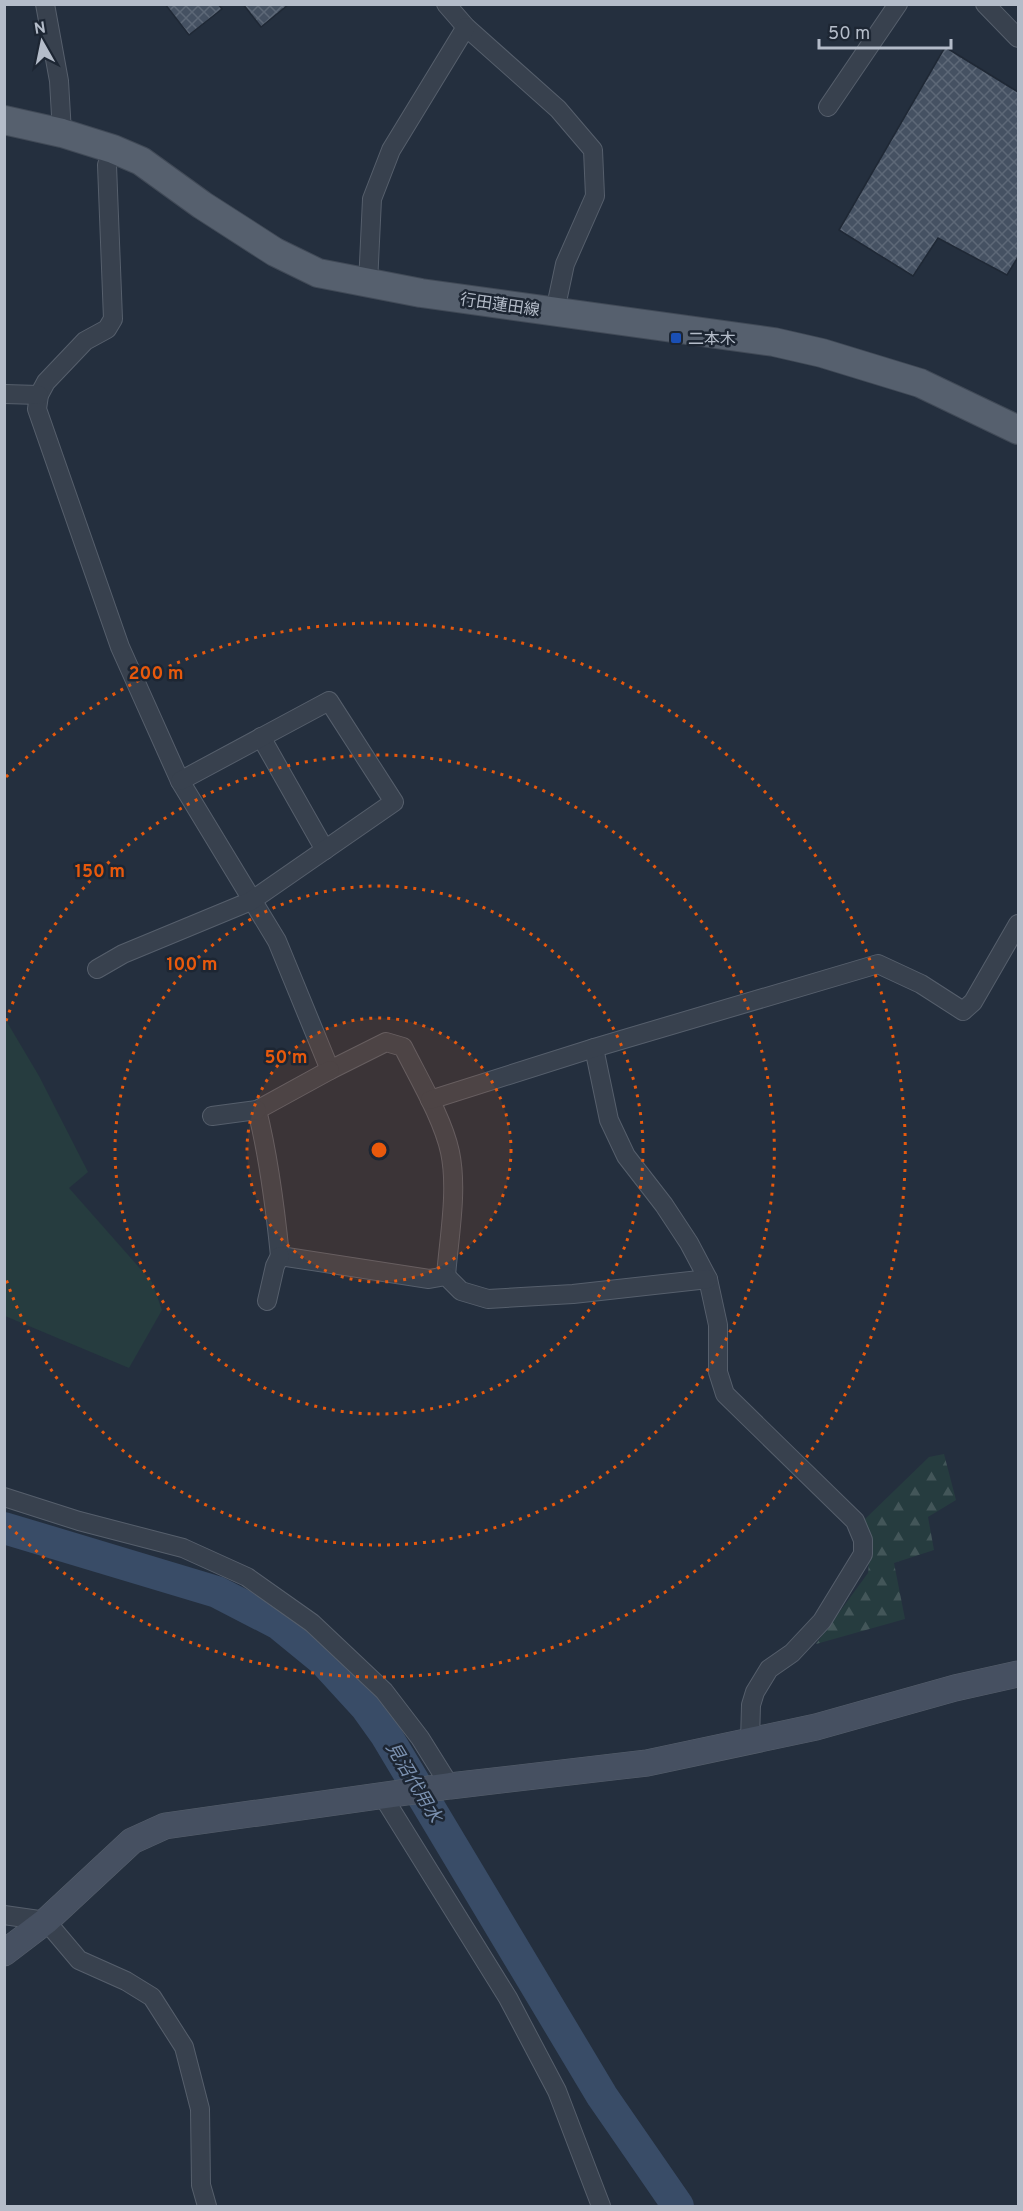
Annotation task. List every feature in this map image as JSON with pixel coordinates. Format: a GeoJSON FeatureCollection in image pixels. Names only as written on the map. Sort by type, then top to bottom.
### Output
{"type":"FeatureCollection","features":[{"type":"Feature","properties":{"kind":"main road","name":"行田蓮田線"},"geometry":{"type":"LineString","coordinates":[[4,120],[62,133],[113,149],[141,161],[202,205],[275,252],[318,273],[368,284],[774,342],[822,352],[920,383],[1018,430]]}},
{"type":"Feature","properties":{"kind":"street"},"geometry":{"type":"LineString","coordinates":[[45,4],[59,81],[62,133]]}},
{"type":"Feature","properties":{"kind":"street"},"geometry":{"type":"LineString","coordinates":[[446,4],[466,27],[558,109],[592,150],[595,196],[565,264],[555,311]]}},
{"type":"Feature","properties":{"kind":"street"},"geometry":{"type":"LineString","coordinates":[[828,107],[898,4]]}},
{"type":"Feature","properties":{"kind":"street"},"geometry":{"type":"LineString","coordinates":[[985,4],[1018,38]]}},
{"type":"Feature","properties":{"kind":"street"},"geometry":{"type":"LineString","coordinates":[[368,284],[372,199],[391,150],[466,27]]}},
{"type":"Feature","properties":{"kind":"street"},"geometry":{"type":"LineString","coordinates":[[113,149],[107,165],[113,319],[107,329],[86,341],[46,382],[39,394],[37,409],[120,647],[180,782],[277,941],[330,1070]]}},
{"type":"Feature","properties":{"kind":"street"},"geometry":{"type":"LineString","coordinates":[[4,394],[39,394]]}},
{"type":"Feature","properties":{"kind":"street"},"geometry":{"type":"LineString","coordinates":[[97,969],[123,954],[251,901],[394,802],[329,701],[180,782]]}},
{"type":"Feature","properties":{"kind":"street"},"geometry":{"type":"LineString","coordinates":[[261,738],[325,850]]}},
{"type":"Feature","properties":{"kind":"street"},"geometry":{"type":"LineString","coordinates":[[430,1100],[594,1048],[878,964],[921,984],[963,1011],[974,1002],[1018,924]]}},
{"type":"Feature","properties":{"kind":"street"},"geometry":{"type":"LineString","coordinates":[[212,1116],[256,1110],[386,1042],[403,1047],[430,1100],[450,1150],[454,1177],[446,1276],[461,1291],[488,1299],[573,1294],[708,1279]]}},
{"type":"Feature","properties":{"kind":"street"},"geometry":{"type":"LineString","coordinates":[[594,1048],[609,1120],[626,1156],[664,1205],[689,1243],[708,1279],[718,1324],[718,1372],[725,1394],[855,1521],[863,1540],[863,1554],[822,1621],[792,1653],[769,1669],[755,1692],[751,1706],[750,1741]]}},
{"type":"Feature","properties":{"kind":"street"},"geometry":{"type":"LineString","coordinates":[[256,1110],[266,1143],[280,1256],[274,1266],[267,1301]]}},
{"type":"Feature","properties":{"kind":"street"},"geometry":{"type":"LineString","coordinates":[[280,1256],[429,1279],[446,1276]]}},
{"type":"Feature","properties":{"kind":"street"},"geometry":{"type":"LineString","coordinates":[[4,1497],[79,1521],[183,1548],[247,1577],[312,1623],[384,1691],[420,1738],[447,1786]]}},
{"type":"Feature","properties":{"kind":"street"},"geometry":{"type":"LineString","coordinates":[[4,1953],[46,1921],[132,1841],[165,1826],[447,1786],[647,1762],[816,1727],[955,1688],[1018,1674]]}},
{"type":"Feature","properties":{"kind":"street"},"geometry":{"type":"LineString","coordinates":[[388,1794],[508,1998],[557,2091],[602,2206]]}},
{"type":"Feature","properties":{"kind":"street"},"geometry":{"type":"LineString","coordinates":[[4,1915],[46,1921],[79,1960],[126,1981],[152,1997],[184,2047],[200,2109],[201,2185],[207,2206]]}},
{"type":"Feature","properties":{"kind":"green space"},"geometry":{"type":"Polygon","coordinates":[[[4,1017],[39,1076],[88,1172],[69,1188],[152,1282],[162,1310],[129,1368],[5,1316],[4,1017]]]}},
{"type":"Feature","properties":{"kind":"green space"},"geometry":{"type":"Polygon","coordinates":[[[944,1454],[956,1500],[928,1517],[934,1550],[894,1563],[905,1619],[816,1644],[868,1573],[871,1541],[864,1520],[929,1457],[944,1454]]]}},
{"type":"Feature","properties":{"kind":"building"},"geometry":{"type":"Polygon","coordinates":[[[165,4],[218,4],[222,9],[189,35],[165,4]]]}},
{"type":"Feature","properties":{"kind":"building"},"geometry":{"type":"Polygon","coordinates":[[[243,4],[289,4],[261,27],[243,4]]]}},
{"type":"Feature","properties":{"kind":"building"},"geometry":{"type":"Polygon","coordinates":[[[945,47],[1018,92],[1018,257],[1007,275],[938,238],[913,276],[839,230],[945,47]]]}},
{"type":"Feature","properties":{"kind":"waterway","name":"見沼代用水"},"geometry":{"type":"LineString","coordinates":[[4,1528],[217,1592],[279,1624],[323,1660],[366,1707],[386,1735],[602,2096],[678,2206]]}},
{"type":"Feature","properties":{"kind":"place","name":"二本木"},"geometry":{"type":"Point","coordinates":[676,338]}}]}
